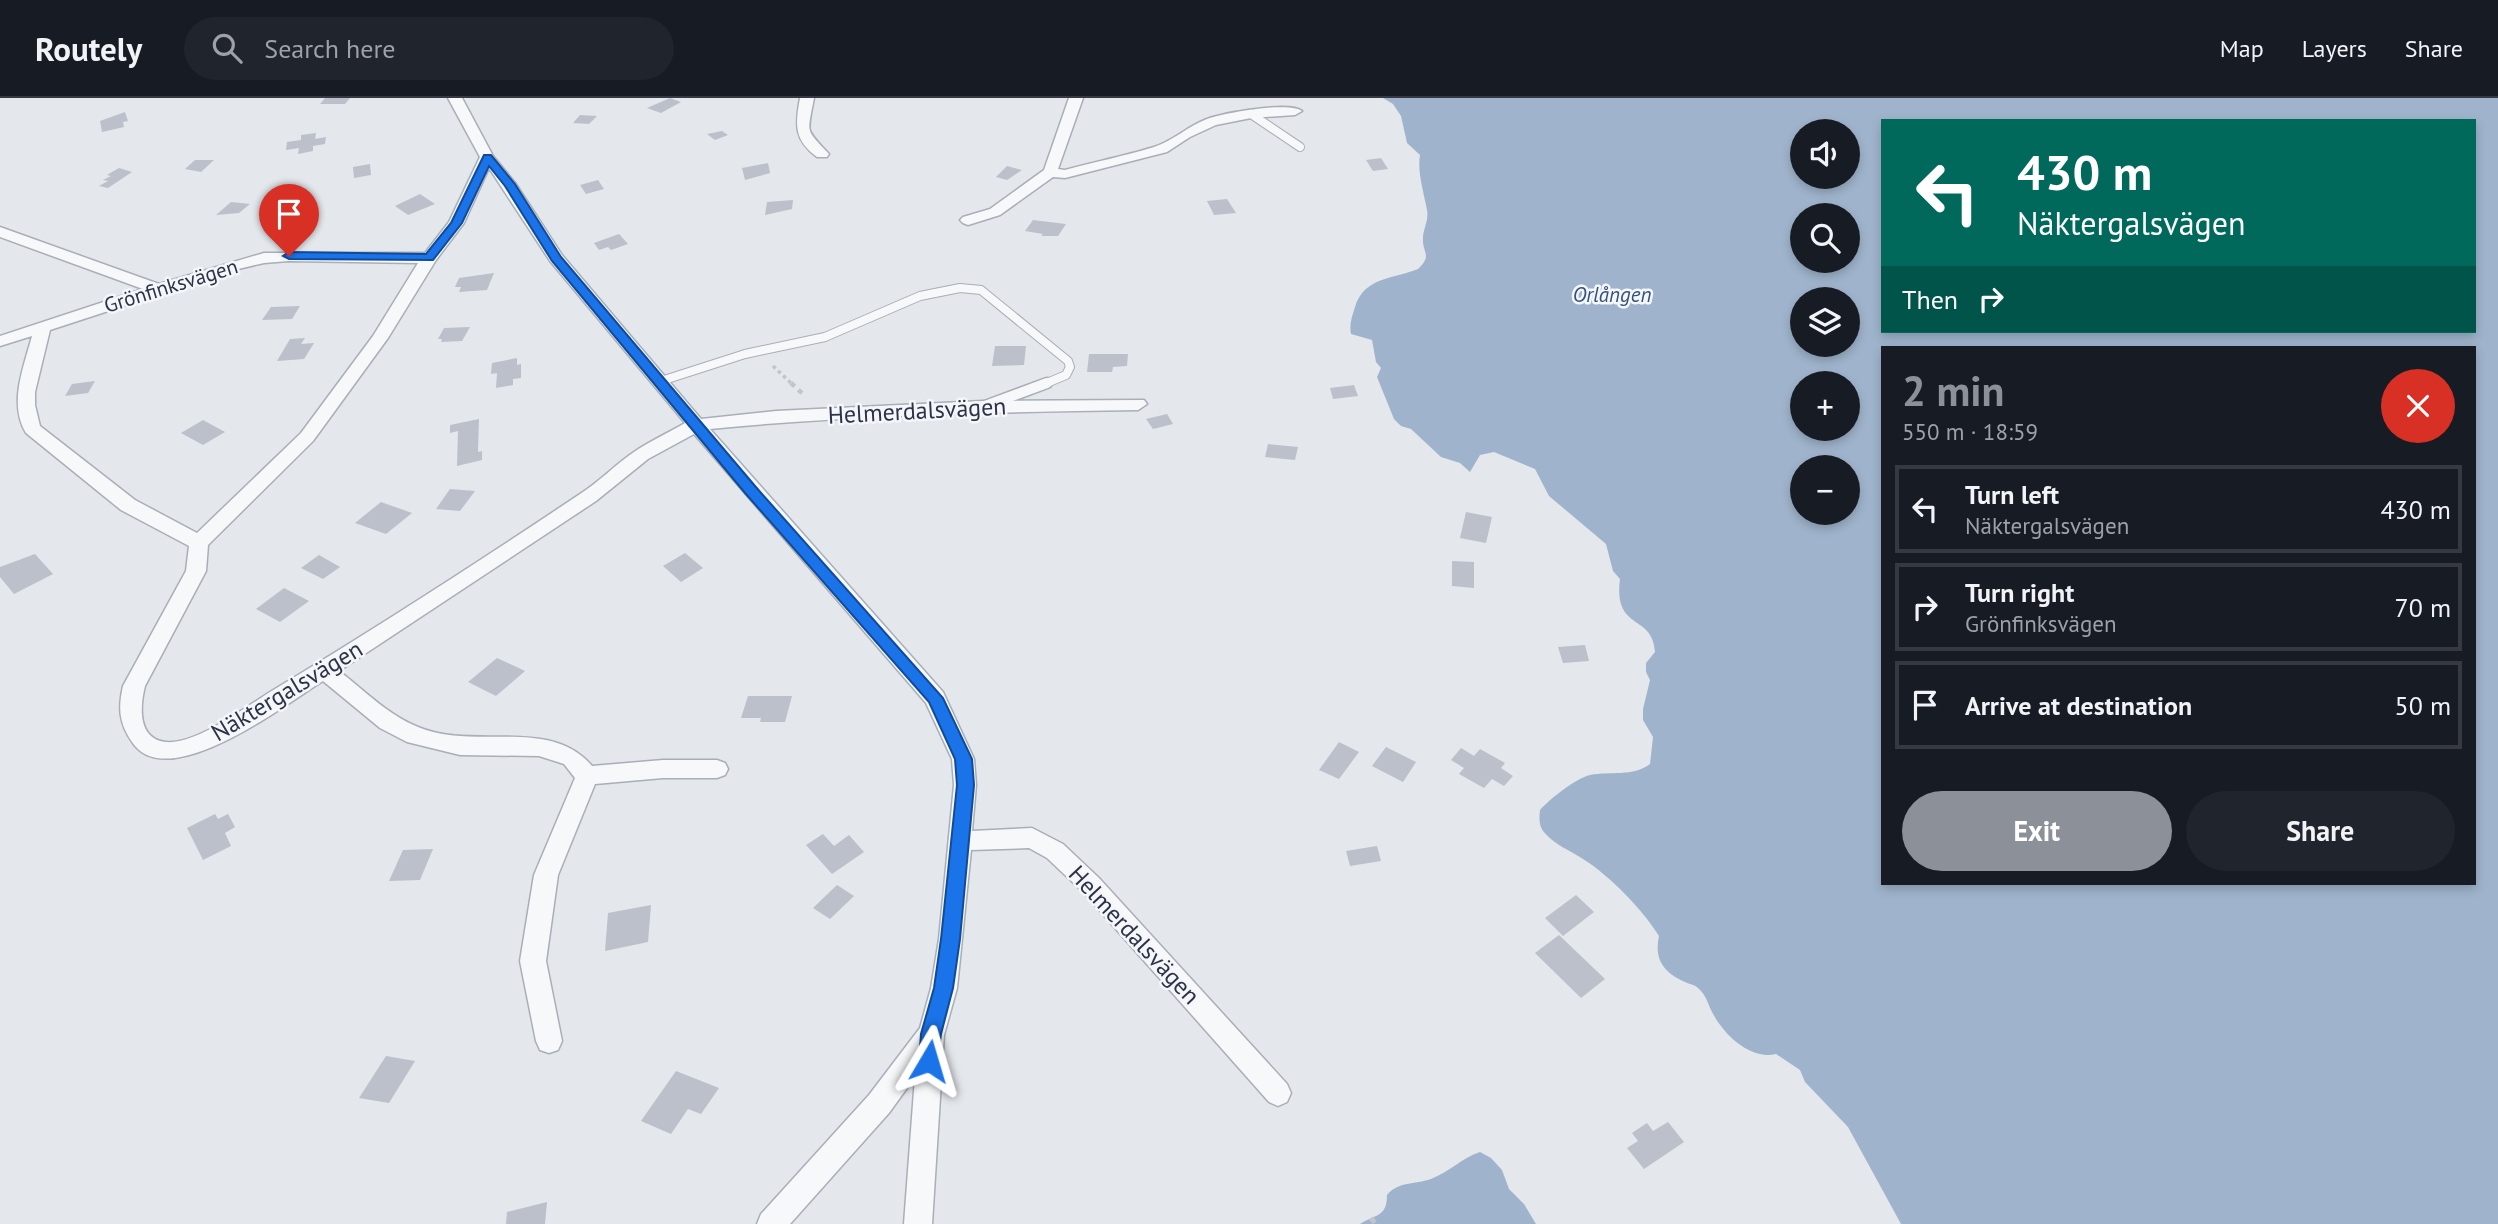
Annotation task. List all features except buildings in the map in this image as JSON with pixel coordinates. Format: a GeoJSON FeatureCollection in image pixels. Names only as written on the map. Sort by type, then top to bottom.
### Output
{"type":"FeatureCollection","features":[{"type":"Feature","properties":{"kind":"street"},"geometry":{"type":"LineString","coordinates":[[455,98],[487,157],[509,184],[556,258],[696,425],[935,698],[964,759],[961,841],[944,988],[931,1034],[918,1224]]}},
{"type":"Feature","properties":{"kind":"street"},"geometry":{"type":"LineString","coordinates":[[807,98],[801,133],[807,144],[822,154]]}},
{"type":"Feature","properties":{"kind":"street"},"geometry":{"type":"LineString","coordinates":[[968,220],[995,212],[1050,173],[1076,98]]}},
{"type":"Feature","properties":{"kind":"street"},"geometry":{"type":"LineString","coordinates":[[1050,173],[1065,174],[1162,149],[1185,134],[1212,122],[1251,114],[1295,111]]}},
{"type":"Feature","properties":{"kind":"street"},"geometry":{"type":"LineString","coordinates":[[42,328],[26,399],[26,415],[32,429],[128,505],[199,543],[307,437],[380,338],[429,258],[456,223],[487,157]]}},
{"type":"Feature","properties":{"kind":"street"},"geometry":{"type":"LineString","coordinates":[[0,232],[158,289]]}},
{"type":"Feature","properties":{"kind":"street","name":"Grönfinksvägen"},"geometry":{"type":"LineString","coordinates":[[0,341],[228,267],[277,257],[429,258]]}},
{"type":"Feature","properties":{"kind":"street","name":"Helmerdalsvägen"},"geometry":{"type":"LineString","coordinates":[[696,425],[983,407],[1138,404]]}},
{"type":"Feature","properties":{"kind":"street","name":"Näktergalsvägen"},"geometry":{"type":"LineString","coordinates":[[199,543],[196,570],[134,685],[129,706],[132,723],[141,739],[151,747],[168,751],[192,747],[217,735],[324,670],[589,497],[642,455],[696,425]]}},
{"type":"Feature","properties":{"kind":"street"},"geometry":{"type":"LineString","coordinates":[[324,670],[388,722],[415,736],[460,746],[539,747],[557,751],[572,758],[587,776]]}},
{"type":"Feature","properties":{"kind":"street"},"geometry":{"type":"LineString","coordinates":[[587,776],[663,769],[717,769]]}},
{"type":"Feature","properties":{"kind":"street"},"geometry":{"type":"LineString","coordinates":[[549,1041],[533,961],[546,875],[587,776]]}},
{"type":"Feature","properties":{"kind":"street","name":"Helmerdalsvägen"},"geometry":{"type":"LineString","coordinates":[[961,841],[1032,838],[1055,851],[1091,885],[1278,1093]]}},
{"type":"Feature","properties":{"kind":"street"},"geometry":{"type":"LineString","coordinates":[[771,1224],[879,1104],[931,1034]]}},
{"type":"Feature","properties":{"kind":"lane"},"geometry":{"type":"LineString","coordinates":[[1251,114],[1300,147]]}},
{"type":"Feature","properties":{"kind":"lane"},"geometry":{"type":"LineString","coordinates":[[661,381],[757,351],[822,338],[907,300],[967,288],[981,290],[1068,361],[1070,367],[1066,375],[1058,379],[983,407]]}},
{"type":"Feature","properties":{"kind":"path"},"geometry":{"type":"LineString","coordinates":[[757,351],[825,415]]}},
{"type":"Feature","properties":{"kind":"water","name":"Orlången"},"geometry":{"type":"Polygon","coordinates":[[[1383,98],[2498,98],[2498,1224],[1901,1224],[1848,1127],[1805,1082],[1800,1070],[1776,1054],[1757,1053],[1731,1037],[1717,1021],[1701,991],[1671,974],[1662,964],[1658,951],[1659,936],[1635,904],[1604,874],[1552,840],[1542,829],[1540,810],[1578,780],[1590,775],[1636,771],[1650,764],[1653,737],[1643,720],[1643,709],[1650,680],[1646,663],[1655,652],[1653,640],[1622,607],[1619,596],[1620,579],[1613,571],[1606,544],[1549,496],[1535,469],[1494,452],[1480,455],[1470,472],[1460,463],[1441,457],[1411,429],[1401,426],[1394,419],[1377,377],[1381,368],[1376,362],[1372,340],[1351,334],[1355,307],[1365,290],[1380,280],[1418,269],[1426,257],[1423,238],[1427,214],[1420,175],[1420,155],[1407,143],[1401,116],[1393,104],[1383,98]]]}},
{"type":"Feature","properties":{"kind":"water"},"geometry":{"type":"Polygon","coordinates":[[[1480,1152],[1491,1158],[1502,1170],[1509,1189],[1524,1204],[1536,1224],[1360,1224],[1383,1211],[1387,1195],[1397,1187],[1431,1179],[1480,1152]]]}},
{"type":"Feature","properties":{"kind":"route"},"geometry":{"type":"LineString","coordinates":[[289,256],[429,258],[456,223],[487,157],[509,184],[556,258],[750,489],[935,698],[964,759],[965,785],[951,939],[944,988],[931,1034],[929,1061]]}}]}
